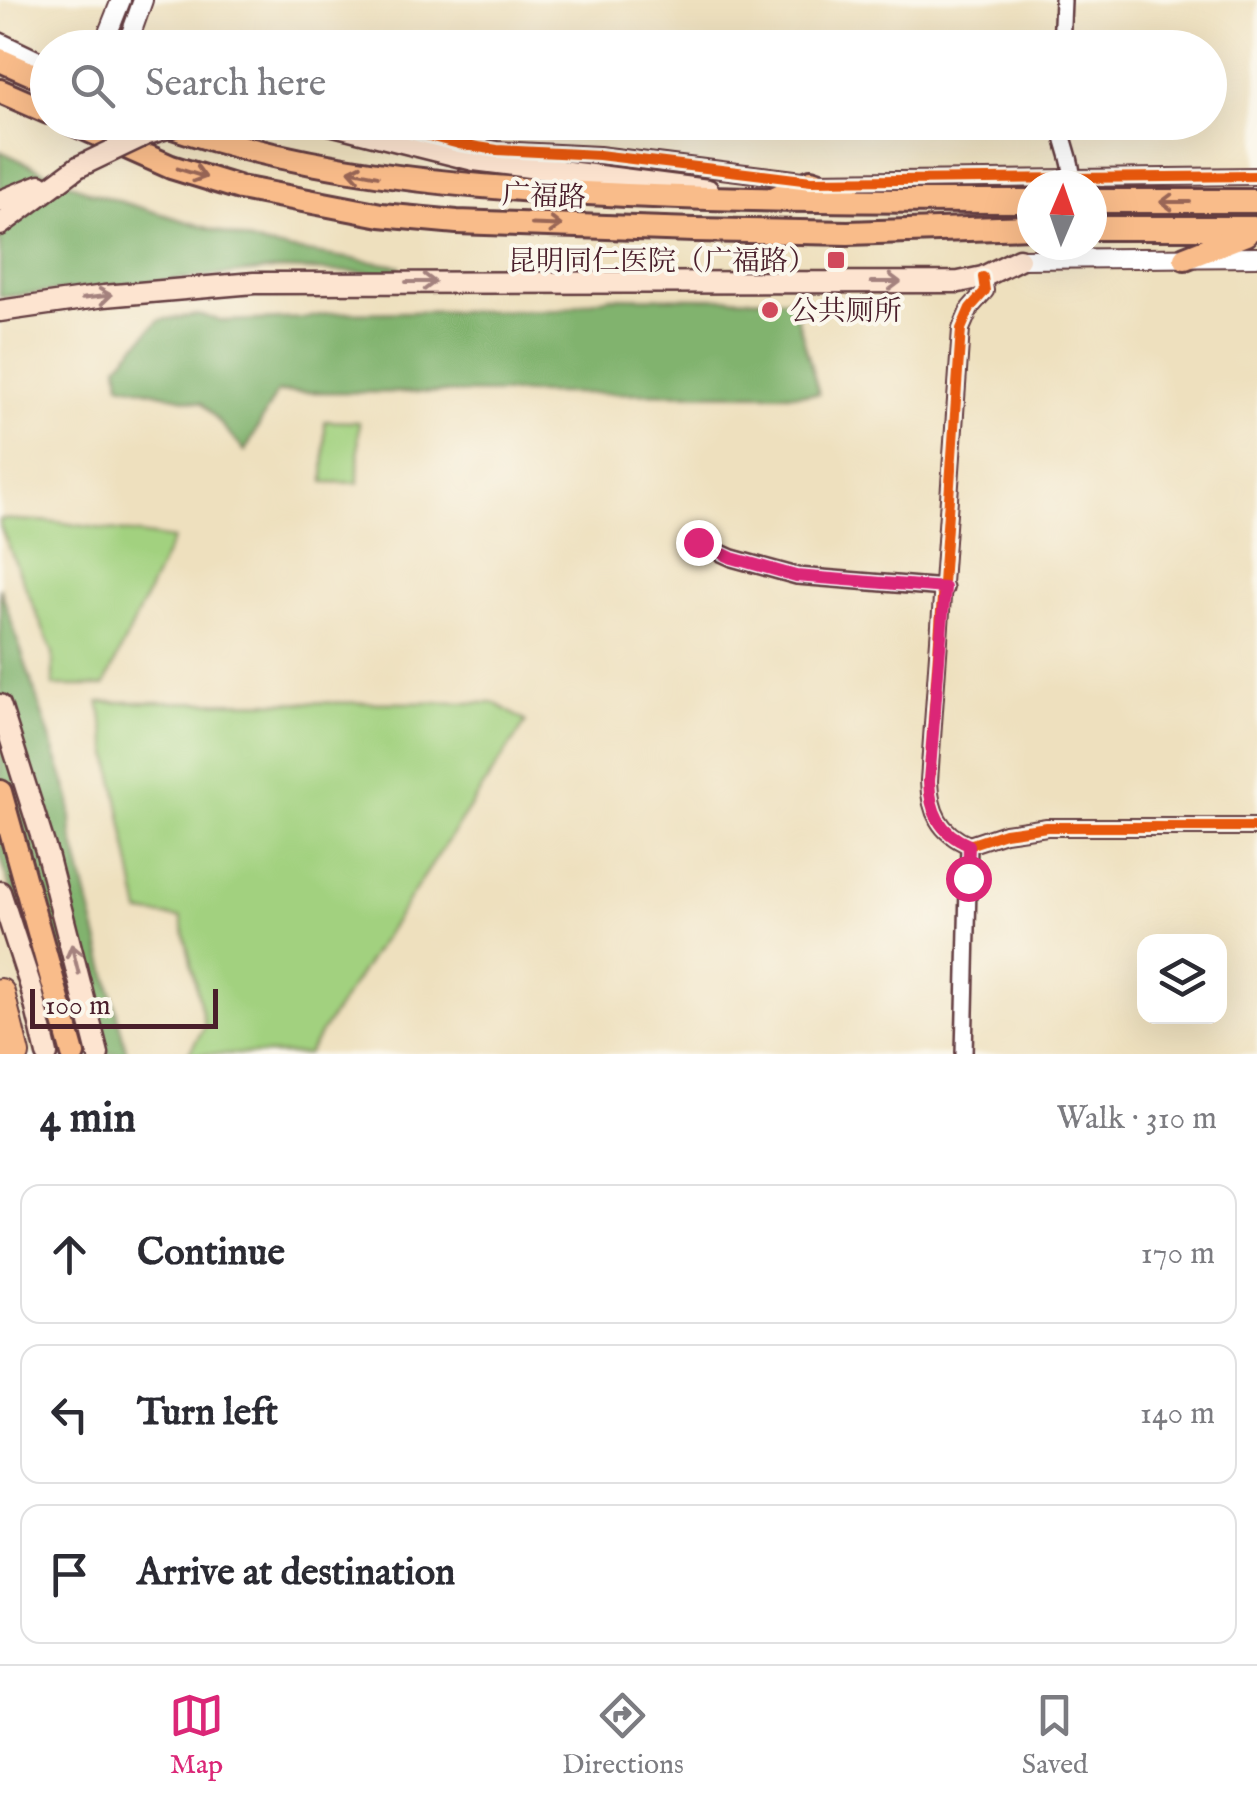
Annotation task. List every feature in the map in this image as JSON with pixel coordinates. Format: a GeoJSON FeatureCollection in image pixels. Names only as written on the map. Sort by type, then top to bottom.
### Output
{"type":"FeatureCollection","features":[{"type":"Feature","properties":{"kind":"highway"},"geometry":{"type":"LineString","coordinates":[[0,992],[16,1054]]}},
{"type":"Feature","properties":{"kind":"main road"},"geometry":{"type":"LineString","coordinates":[[0,60],[30,73]]}},
{"type":"Feature","properties":{"kind":"main road"},"geometry":{"type":"LineString","coordinates":[[0,91],[30,104]]}},
{"type":"Feature","properties":{"kind":"main road","name":"广福路"},"geometry":{"type":"LineString","coordinates":[[110,140],[171,167],[240,188],[382,215],[457,222],[848,233],[1017,227]]}},
{"type":"Feature","properties":{"kind":"main road"},"geometry":{"type":"LineString","coordinates":[[0,200],[135,140]]}},
{"type":"Feature","properties":{"kind":"main road","name":"广福路"},"geometry":{"type":"LineString","coordinates":[[216,140],[249,151],[387,178],[554,192],[1017,201]]}},
{"type":"Feature","properties":{"kind":"main road"},"geometry":{"type":"LineString","coordinates":[[390,140],[446,155],[774,199],[811,181],[867,201]]}},
{"type":"Feature","properties":{"kind":"main road"},"geometry":{"type":"LineString","coordinates":[[0,225],[78,167]]}},
{"type":"Feature","properties":{"kind":"main road"},"geometry":{"type":"LineString","coordinates":[[1107,202],[1257,201]]}},
{"type":"Feature","properties":{"kind":"main road"},"geometry":{"type":"LineString","coordinates":[[1107,228],[1257,229]]}},
{"type":"Feature","properties":{"kind":"main road"},"geometry":{"type":"LineString","coordinates":[[1184,258],[1257,229]]}},
{"type":"Feature","properties":{"kind":"main road"},"geometry":{"type":"LineString","coordinates":[[0,311],[104,296],[254,282],[958,282],[982,277],[1018,260]]}},
{"type":"Feature","properties":{"kind":"main road"},"geometry":{"type":"LineString","coordinates":[[0,706],[47,854],[98,1054]]}},
{"type":"Feature","properties":{"kind":"main road"},"geometry":{"type":"LineString","coordinates":[[0,792],[73,1054]]}},
{"type":"Feature","properties":{"kind":"main road"},"geometry":{"type":"LineString","coordinates":[[0,892],[47,1054]]}},
{"type":"Feature","properties":{"kind":"street"},"geometry":{"type":"LineString","coordinates":[[109,30],[121,0]]}},
{"type":"Feature","properties":{"kind":"street"},"geometry":{"type":"LineString","coordinates":[[132,30],[143,0]]}},
{"type":"Feature","properties":{"kind":"street"},"geometry":{"type":"LineString","coordinates":[[1062,30],[1063,0]]}},
{"type":"Feature","properties":{"kind":"street"},"geometry":{"type":"LineString","coordinates":[[0,41],[30,55]]}},
{"type":"Feature","properties":{"kind":"street"},"geometry":{"type":"LineString","coordinates":[[444,140],[497,150],[599,155],[811,181],[1017,177]]}},
{"type":"Feature","properties":{"kind":"street"},"geometry":{"type":"LineString","coordinates":[[1066,140],[1072,170]]}},
{"type":"Feature","properties":{"kind":"street"},"geometry":{"type":"LineString","coordinates":[[1107,176],[1257,176]]}},
{"type":"Feature","properties":{"kind":"street"},"geometry":{"type":"LineString","coordinates":[[1107,258],[1257,257]]}},
{"type":"Feature","properties":{"kind":"street"},"geometry":{"type":"LineString","coordinates":[[969,845],[940,825],[930,804],[929,781],[961,329],[970,308],[985,291],[982,277]]}},
{"type":"Feature","properties":{"kind":"street"},"geometry":{"type":"LineString","coordinates":[[698,542],[732,558],[796,576],[945,588]]}},
{"type":"Feature","properties":{"kind":"street"},"geometry":{"type":"LineString","coordinates":[[969,845],[1005,833],[1047,826],[1257,827]]}},
{"type":"Feature","properties":{"kind":"street"},"geometry":{"type":"LineString","coordinates":[[964,1054],[969,845]]}},
{"type":"Feature","properties":{"kind":"green space"},"geometry":{"type":"Polygon","coordinates":[[[0,151],[89,192],[267,246],[400,266],[400,274],[282,269],[0,297],[0,151]]]}},
{"type":"Feature","properties":{"kind":"green space"},"geometry":{"type":"Polygon","coordinates":[[[610,297],[792,299],[819,394],[277,392],[245,451],[202,403],[120,384],[118,365],[159,320],[198,315],[225,321],[306,318],[331,313],[559,310],[610,297]]]}},
{"type":"Feature","properties":{"kind":"green space"},"geometry":{"type":"Polygon","coordinates":[[[325,421],[359,422],[358,483],[324,482],[325,421]]]}},
{"type":"Feature","properties":{"kind":"green space"},"geometry":{"type":"Polygon","coordinates":[[[0,519],[57,522],[173,539],[104,686],[53,686],[53,653],[0,519]]]}},
{"type":"Feature","properties":{"kind":"green space"},"geometry":{"type":"Polygon","coordinates":[[[0,587],[70,798],[72,836],[127,1054],[57,1054],[0,853],[0,587]]]}},
{"type":"Feature","properties":{"kind":"green space"},"geometry":{"type":"Polygon","coordinates":[[[99,702],[495,703],[526,722],[307,1054],[188,1054],[205,1026],[181,918],[140,913],[99,702]]]}},
{"type":"Feature","properties":{"kind":"cycle path"},"geometry":{"type":"LineString","coordinates":[[444,140],[497,150],[599,155],[811,181],[1257,176]]}},
{"type":"Feature","properties":{"kind":"cycle path"},"geometry":{"type":"LineString","coordinates":[[983,277],[985,291],[970,308],[961,329],[929,781],[938,820],[950,834],[969,845],[1005,833],[1047,827],[1257,827]]}},
{"type":"Feature","properties":{"kind":"place","name":"昆明同仁医院（广福路）"},"geometry":{"type":"Point","coordinates":[836,260]}},
{"type":"Feature","properties":{"kind":"place","name":"公共厕所"},"geometry":{"type":"Point","coordinates":[770,310]}},
{"type":"Feature","properties":{"kind":"route"},"geometry":{"type":"LineString","coordinates":[[698,542],[732,558],[796,576],[945,588],[930,804],[940,825],[969,845],[968,878]]}}]}
